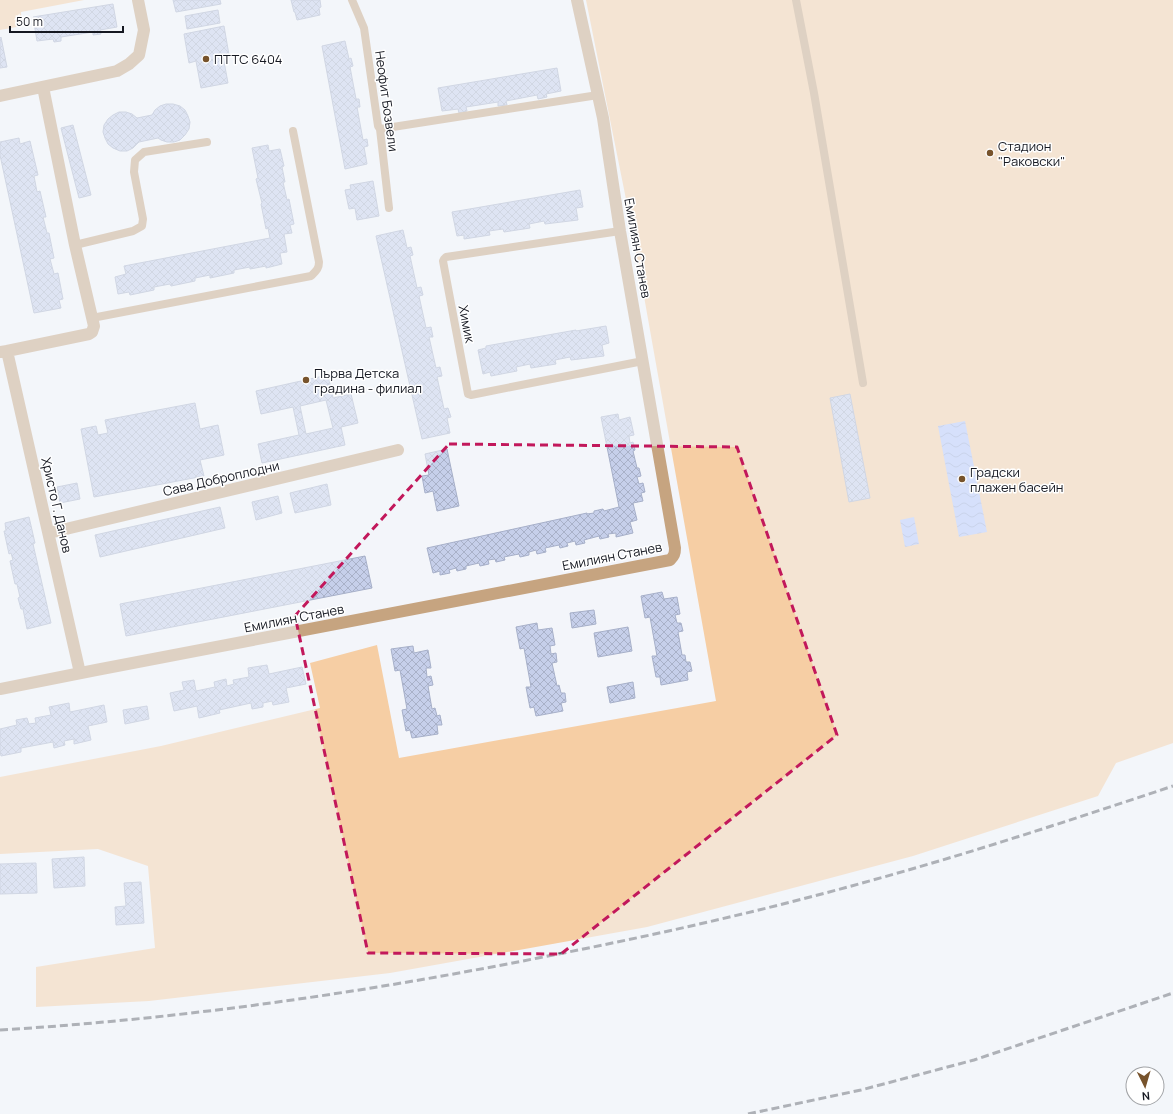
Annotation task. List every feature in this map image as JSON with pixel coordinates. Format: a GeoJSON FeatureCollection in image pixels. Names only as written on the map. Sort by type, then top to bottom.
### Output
{"type":"FeatureCollection","features":[{"type":"Feature","properties":{"kind":"street"},"geometry":{"type":"LineString","coordinates":[[0,96],[117,71],[129,64],[138,55],[144,30],[138,0]]}},
{"type":"Feature","properties":{"kind":"street","name":"Емилиян Станев"},"geometry":{"type":"LineString","coordinates":[[0,689],[670,560],[673,557],[676,553],[598,96],[578,0]]}},
{"type":"Feature","properties":{"kind":"street"},"geometry":{"type":"LineString","coordinates":[[3,352],[89,334],[94,326],[75,245],[44,87]]}},
{"type":"Feature","properties":{"kind":"street","name":"Христо Г. Данов"},"geometry":{"type":"LineString","coordinates":[[3,352],[49,533],[80,673]]}},
{"type":"Feature","properties":{"kind":"street","name":"Сава Доброплодни"},"geometry":{"type":"LineString","coordinates":[[49,533],[398,450]]}},
{"type":"Feature","properties":{"kind":"lane","name":"Неофит Бозвели"},"geometry":{"type":"LineString","coordinates":[[352,0],[364,28],[378,126],[380,129],[389,208]]}},
{"type":"Feature","properties":{"kind":"lane"},"geometry":{"type":"LineString","coordinates":[[796,0],[814,93],[863,383]]}},
{"type":"Feature","properties":{"kind":"lane"},"geometry":{"type":"LineString","coordinates":[[380,129],[598,96]]}},
{"type":"Feature","properties":{"kind":"lane"},"geometry":{"type":"LineString","coordinates":[[92,318],[311,276],[315,273],[319,262],[293,131]]}},
{"type":"Feature","properties":{"kind":"lane"},"geometry":{"type":"LineString","coordinates":[[75,245],[133,231],[142,226],[143,219],[134,172],[135,160],[144,152],[207,142]]}},
{"type":"Feature","properties":{"kind":"lane","name":"Химик"},"geometry":{"type":"LineString","coordinates":[[620,231],[446,257],[443,261],[468,394],[643,361]]}},
{"type":"Feature","properties":{"kind":"highlighted area"},"geometry":{"type":"Polygon","coordinates":[[[449,444],[737,447],[837,735],[561,954],[368,953],[295,616],[449,444]]]}},
{"type":"Feature","properties":{"kind":"shaded area"},"geometry":{"type":"Polygon","coordinates":[[[0,0],[84,0],[21,12],[22,26],[0,30],[0,0]]]}},
{"type":"Feature","properties":{"kind":"shaded area"},"geometry":{"type":"Polygon","coordinates":[[[586,0],[1173,0],[1173,743],[1116,763],[1098,796],[913,856],[647,927],[390,973],[149,1001],[36,1007],[36,967],[155,948],[148,866],[98,849],[0,854],[0,777],[161,746],[320,708],[310,663],[377,645],[399,758],[716,701],[632,229],[586,0]]]}},
{"type":"Feature","properties":{"kind":"water","name":"Градски плажен басейн"},"geometry":{"type":"Polygon","coordinates":[[[965,421],[987,532],[959,537],[938,426],[965,421]]]}},
{"type":"Feature","properties":{"kind":"water"},"geometry":{"type":"Polygon","coordinates":[[[914,517],[919,544],[905,547],[900,520],[914,517]]]}},
{"type":"Feature","properties":{"kind":"building"},"geometry":{"type":"Polygon","coordinates":[[[173,0],[220,0],[221,4],[176,12],[173,0]]]}},
{"type":"Feature","properties":{"kind":"building"},"geometry":{"type":"Polygon","coordinates":[[[291,0],[320,0],[320,15],[297,20],[291,0]]]}},
{"type":"Feature","properties":{"kind":"building"},"geometry":{"type":"Polygon","coordinates":[[[113,4],[117,27],[100,30],[101,34],[93,35],[93,32],[61,37],[61,41],[54,42],[53,39],[37,41],[33,17],[113,4]]]}},
{"type":"Feature","properties":{"kind":"building"},"geometry":{"type":"Polygon","coordinates":[[[218,10],[220,23],[187,29],[185,16],[218,10]]]}},
{"type":"Feature","properties":{"kind":"building","name":"ПТТС 6404"},"geometry":{"type":"Polygon","coordinates":[[[224,26],[229,55],[223,56],[228,83],[201,88],[196,61],[189,63],[184,34],[224,26]]]}},
{"type":"Feature","properties":{"kind":"building"},"geometry":{"type":"Polygon","coordinates":[[[1,37],[7,67],[0,68],[0,38],[1,37]]]}},
{"type":"Feature","properties":{"kind":"building"},"geometry":{"type":"Polygon","coordinates":[[[345,41],[349,59],[351,58],[353,66],[350,67],[356,99],[359,99],[360,107],[357,107],[363,140],[367,139],[368,146],[364,147],[367,164],[345,169],[322,46],[345,41]]]}},
{"type":"Feature","properties":{"kind":"building"},"geometry":{"type":"Polygon","coordinates":[[[557,68],[561,91],[546,94],[547,97],[538,99],[537,95],[506,101],[507,105],[498,106],[498,102],[466,107],[467,111],[459,113],[458,109],[442,111],[438,88],[557,68]]]}},
{"type":"Feature","properties":{"kind":"building"},"geometry":{"type":"Polygon","coordinates":[[[166,104],[180,106],[185,110],[188,116],[190,122],[189,129],[180,140],[167,142],[158,138],[139,142],[127,151],[120,151],[108,144],[103,132],[104,125],[113,115],[119,112],[126,112],[137,118],[152,115],[160,106],[166,104]]]}},
{"type":"Feature","properties":{"kind":"building"},"geometry":{"type":"Polygon","coordinates":[[[73,125],[91,195],[79,198],[61,128],[73,125]]]}},
{"type":"Feature","properties":{"kind":"building"},"geometry":{"type":"Polygon","coordinates":[[[19,138],[20,144],[30,141],[38,175],[34,176],[37,192],[40,191],[46,217],[43,217],[47,233],[49,233],[54,258],[50,259],[54,274],[58,273],[63,299],[59,300],[61,308],[34,313],[0,155],[0,142],[19,138]]]}},
{"type":"Feature","properties":{"kind":"building"},"geometry":{"type":"Polygon","coordinates":[[[268,145],[269,151],[280,149],[284,166],[282,167],[285,182],[283,182],[287,200],[289,199],[294,224],[290,225],[292,233],[284,234],[287,252],[280,253],[282,264],[266,268],[266,266],[234,270],[234,273],[210,278],[210,275],[195,278],[195,281],[171,286],[170,284],[154,287],[154,290],[130,295],[129,292],[118,294],[115,277],[126,274],[124,266],[270,238],[268,228],[266,229],[256,179],[258,178],[252,148],[268,145]]]}},
{"type":"Feature","properties":{"kind":"building"},"geometry":{"type":"Polygon","coordinates":[[[373,181],[379,216],[357,220],[355,208],[349,209],[345,190],[351,189],[350,185],[373,181]]]}},
{"type":"Feature","properties":{"kind":"building"},"geometry":{"type":"Polygon","coordinates":[[[580,190],[583,207],[576,208],[578,220],[545,224],[544,221],[529,224],[530,228],[504,232],[503,229],[489,231],[490,235],[464,239],[464,235],[457,236],[452,212],[580,190]]]}},
{"type":"Feature","properties":{"kind":"building"},"geometry":{"type":"Polygon","coordinates":[[[403,230],[407,248],[411,247],[413,255],[410,256],[417,288],[421,287],[423,295],[419,296],[426,328],[431,327],[433,337],[429,337],[436,368],[440,367],[442,376],[437,377],[444,409],[448,408],[451,417],[447,418],[450,433],[422,439],[376,236],[403,230]]]}},
{"type":"Feature","properties":{"kind":"building"},"geometry":{"type":"Polygon","coordinates":[[[606,326],[609,343],[602,345],[604,356],[571,360],[570,357],[555,360],[556,364],[531,368],[530,364],[516,367],[517,371],[491,376],[490,372],[483,374],[478,350],[486,348],[486,346],[606,326]]]}},
{"type":"Feature","properties":{"kind":"building"},"geometry":{"type":"Polygon","coordinates":[[[328,375],[333,398],[351,394],[358,423],[341,427],[345,445],[262,463],[258,444],[299,435],[293,407],[261,414],[256,391],[328,375]],[[326,400],[300,406],[306,434],[333,428],[326,400]]]}},
{"type":"Feature","properties":{"kind":"building"},"geometry":{"type":"Polygon","coordinates":[[[850,394],[870,498],[849,502],[830,398],[850,394]]]}},
{"type":"Feature","properties":{"kind":"building"},"geometry":{"type":"Polygon","coordinates":[[[195,403],[200,429],[218,425],[224,455],[200,460],[204,476],[94,497],[81,429],[96,426],[98,435],[108,433],[105,420],[195,403]]]}},
{"type":"Feature","properties":{"kind":"building"},"geometry":{"type":"Polygon","coordinates":[[[618,414],[619,420],[630,417],[634,435],[629,436],[630,443],[633,442],[635,450],[633,451],[637,468],[639,468],[641,476],[637,477],[639,484],[643,483],[645,492],[641,493],[643,501],[633,503],[637,520],[630,522],[633,533],[616,537],[616,533],[608,534],[609,537],[600,539],[599,536],[584,540],[585,543],[576,545],[575,541],[567,543],[568,546],[560,548],[559,545],[545,548],[546,552],[537,554],[536,550],[529,552],[529,555],[520,557],[519,554],[504,557],[505,560],[496,562],[495,559],[488,560],[489,564],[480,566],[479,563],[466,566],[466,569],[457,571],[456,568],[449,570],[450,573],[440,575],[440,571],[433,573],[427,548],[587,513],[594,513],[594,511],[603,509],[604,511],[619,507],[601,417],[618,414]]]}},
{"type":"Feature","properties":{"kind":"building"},"geometry":{"type":"Polygon","coordinates":[[[447,449],[459,506],[437,511],[433,491],[425,493],[422,476],[429,475],[425,454],[447,449]]]}},
{"type":"Feature","properties":{"kind":"building"},"geometry":{"type":"Polygon","coordinates":[[[77,483],[80,499],[60,503],[57,487],[77,483]]]}},
{"type":"Feature","properties":{"kind":"building"},"geometry":{"type":"Polygon","coordinates":[[[327,484],[331,505],[295,513],[290,493],[327,484]]]}},
{"type":"Feature","properties":{"kind":"building"},"geometry":{"type":"Polygon","coordinates":[[[278,496],[282,513],[256,520],[252,502],[278,496]]]}},
{"type":"Feature","properties":{"kind":"building"},"geometry":{"type":"Polygon","coordinates":[[[220,507],[225,528],[100,557],[95,535],[220,507]]]}},
{"type":"Feature","properties":{"kind":"building"},"geometry":{"type":"Polygon","coordinates":[[[29,517],[35,543],[33,544],[51,623],[27,629],[23,609],[21,609],[18,598],[20,597],[17,584],[15,584],[10,561],[13,560],[11,553],[9,554],[4,531],[6,531],[5,523],[29,517]]]}},
{"type":"Feature","properties":{"kind":"building"},"geometry":{"type":"Polygon","coordinates":[[[365,556],[372,588],[126,636],[120,604],[365,556]]]}},
{"type":"Feature","properties":{"kind":"building"},"geometry":{"type":"Polygon","coordinates":[[[662,592],[664,599],[677,597],[680,614],[675,615],[677,623],[681,623],[683,631],[678,632],[682,655],[685,655],[686,662],[690,662],[692,671],[687,672],[688,680],[661,685],[660,677],[656,677],[652,656],[657,656],[650,617],[645,618],[641,596],[662,592]]]}},
{"type":"Feature","properties":{"kind":"building"},"geometry":{"type":"Polygon","coordinates":[[[594,610],[596,624],[572,628],[570,613],[594,610]]]}},
{"type":"Feature","properties":{"kind":"building"},"geometry":{"type":"Polygon","coordinates":[[[537,623],[538,630],[552,628],[555,645],[550,646],[551,654],[556,653],[557,662],[552,663],[557,686],[559,685],[561,693],[565,693],[566,702],[561,703],[563,711],[536,716],[534,707],[530,708],[526,687],[531,687],[524,648],[520,649],[516,627],[537,623]]]}},
{"type":"Feature","properties":{"kind":"building"},"geometry":{"type":"Polygon","coordinates":[[[628,627],[632,651],[598,657],[594,633],[628,627]]]}},
{"type":"Feature","properties":{"kind":"building"},"geometry":{"type":"Polygon","coordinates":[[[413,646],[414,653],[428,650],[431,668],[426,668],[427,677],[431,676],[433,685],[428,686],[432,709],[435,708],[437,716],[440,715],[442,725],[437,725],[438,734],[412,738],[410,730],[406,731],[402,710],[407,709],[400,670],[395,671],[391,649],[413,646]]]}},
{"type":"Feature","properties":{"kind":"building"},"geometry":{"type":"Polygon","coordinates":[[[267,665],[269,674],[302,667],[306,684],[286,688],[289,702],[273,705],[272,701],[263,703],[263,707],[252,709],[251,703],[219,710],[220,713],[199,718],[197,706],[174,711],[170,693],[184,690],[182,682],[194,680],[196,691],[215,687],[214,682],[226,679],[227,686],[234,684],[233,680],[249,677],[248,668],[267,665]]]}},
{"type":"Feature","properties":{"kind":"building"},"geometry":{"type":"Polygon","coordinates":[[[633,682],[635,698],[610,703],[607,687],[633,682]]]}},
{"type":"Feature","properties":{"kind":"building"},"geometry":{"type":"Polygon","coordinates":[[[69,703],[70,712],[104,705],[107,722],[88,726],[91,740],[74,744],[74,739],[64,741],[65,745],[54,748],[53,742],[21,748],[21,752],[1,756],[0,729],[17,725],[16,720],[27,718],[29,724],[36,723],[35,718],[51,715],[49,707],[69,703]]]}},
{"type":"Feature","properties":{"kind":"building"},"geometry":{"type":"Polygon","coordinates":[[[147,706],[149,719],[125,724],[123,710],[147,706]]]}},
{"type":"Feature","properties":{"kind":"building"},"geometry":{"type":"Polygon","coordinates":[[[84,857],[85,886],[54,888],[52,859],[84,857]]]}},
{"type":"Feature","properties":{"kind":"building"},"geometry":{"type":"Polygon","coordinates":[[[36,863],[37,893],[0,894],[0,864],[36,863]]]}},
{"type":"Feature","properties":{"kind":"building"},"geometry":{"type":"Polygon","coordinates":[[[141,882],[144,923],[116,925],[115,907],[126,906],[124,883],[141,882]]]}},
{"type":"Feature","properties":{"kind":"railway"},"geometry":{"type":"LineString","coordinates":[[0,1030],[136,1019],[270,1003],[471,971],[623,941],[748,913],[873,880],[986,847],[1173,786]]}},
{"type":"Feature","properties":{"kind":"railway"},"geometry":{"type":"LineString","coordinates":[[748,1114],[861,1090],[974,1060],[1173,993]]}},
{"type":"Feature","properties":{"kind":"place","name":"ПТТС 6404"},"geometry":{"type":"Point","coordinates":[206,59]}},
{"type":"Feature","properties":{"kind":"place","name":"Стадион \"Раковски\""},"geometry":{"type":"Point","coordinates":[990,153]}},
{"type":"Feature","properties":{"kind":"place","name":"Първа Детска градина - филиал"},"geometry":{"type":"Point","coordinates":[306,380]}},
{"type":"Feature","properties":{"kind":"place","name":"Градски плажен басейн"},"geometry":{"type":"Point","coordinates":[962,479]}}]}
